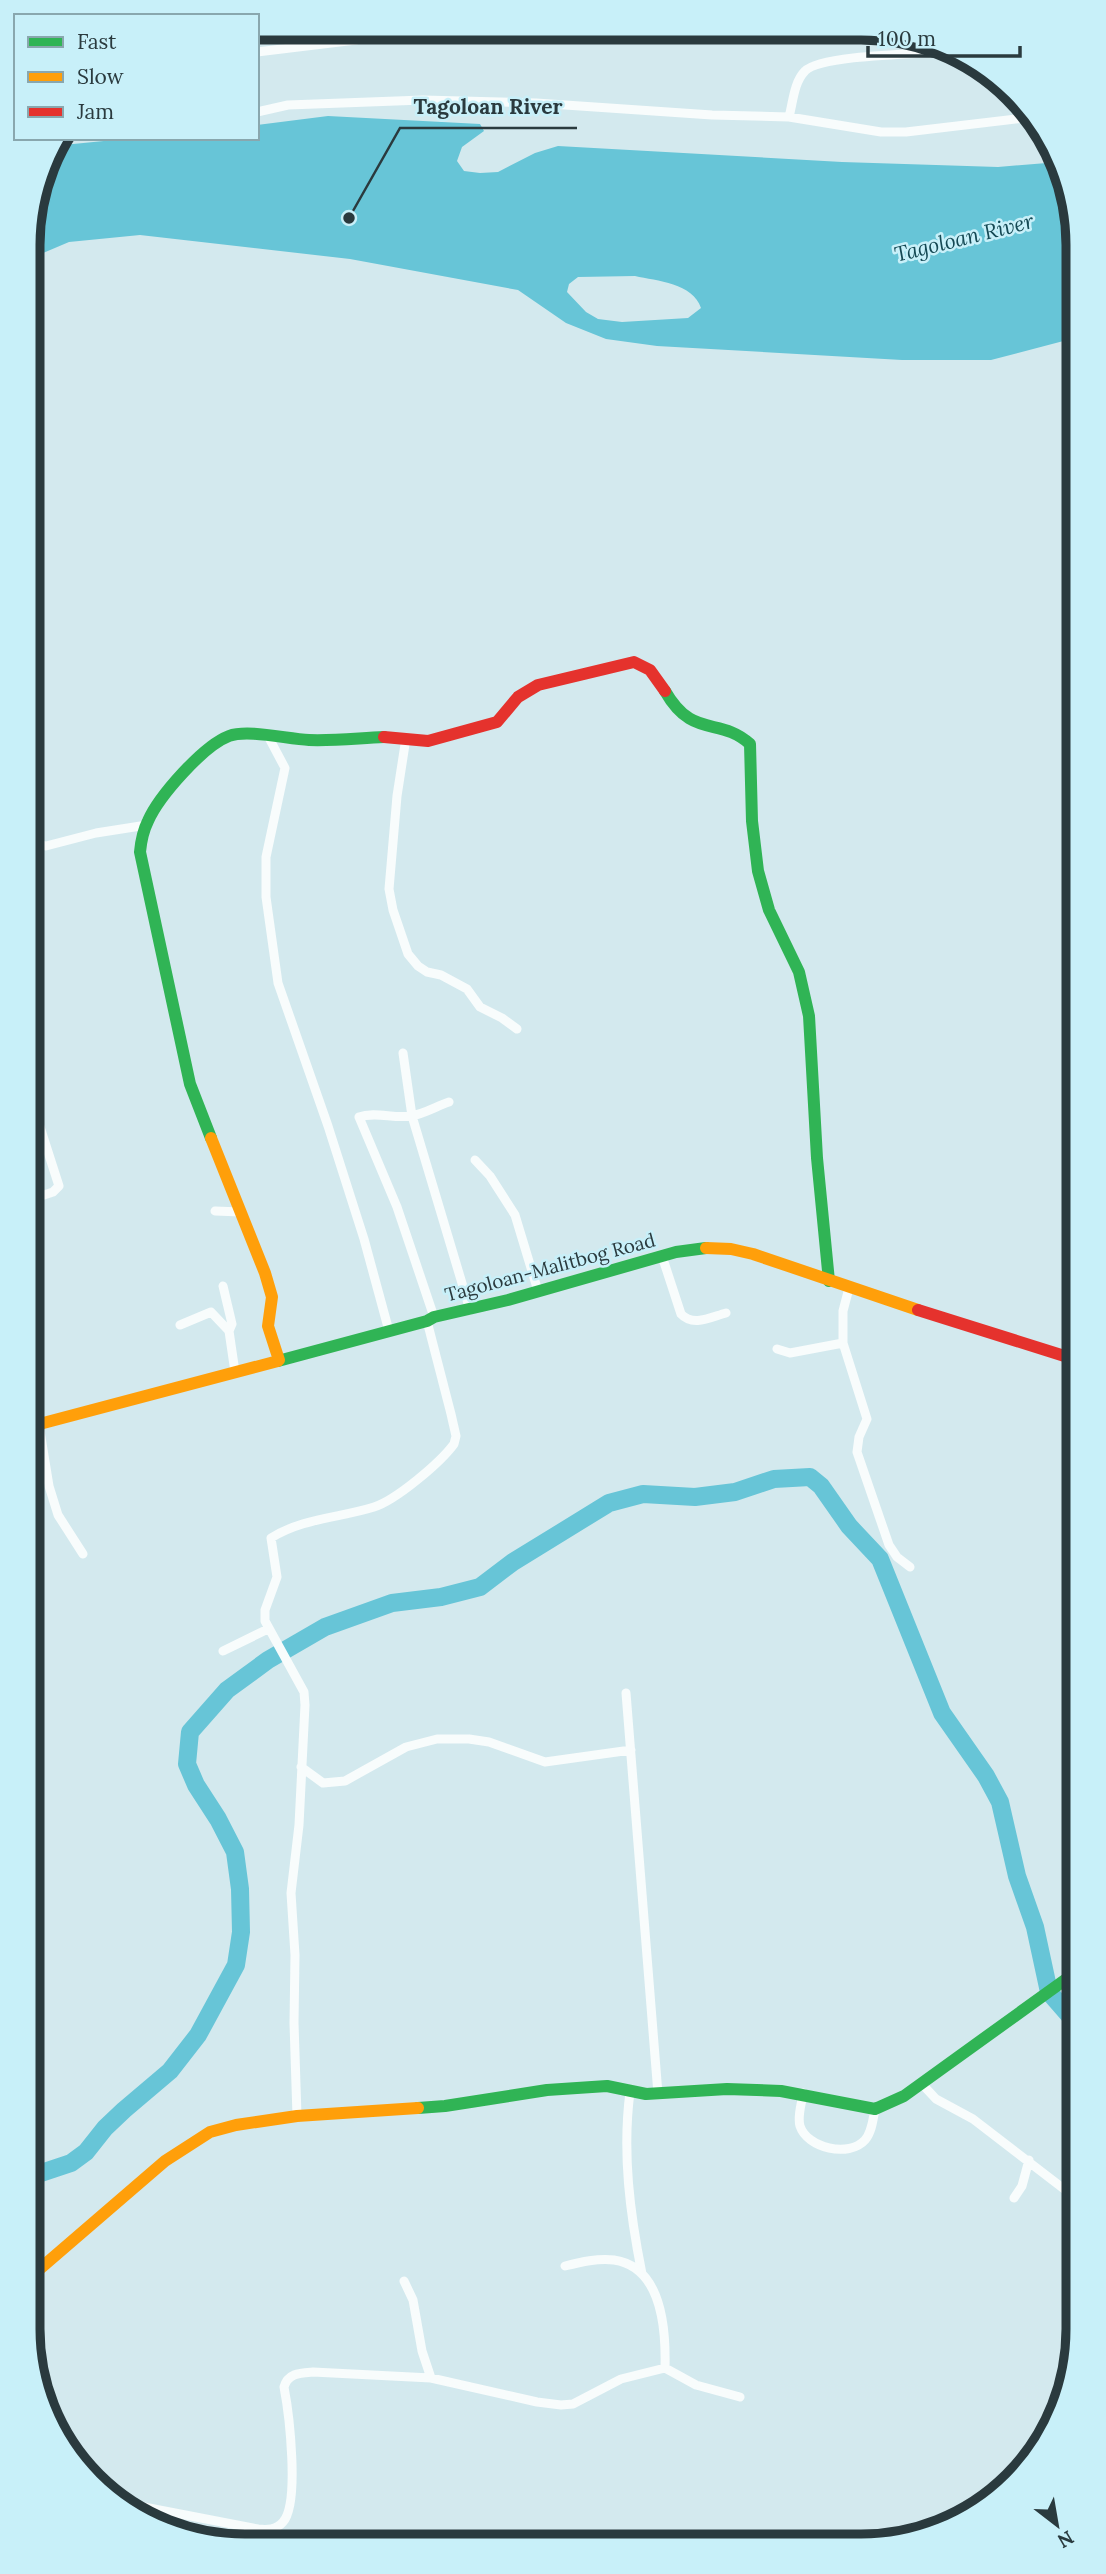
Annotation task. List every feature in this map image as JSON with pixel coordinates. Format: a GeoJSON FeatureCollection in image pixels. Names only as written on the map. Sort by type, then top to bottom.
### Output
{"type":"FeatureCollection","features":[{"type":"Feature","properties":{"kind":"street"},"geometry":{"type":"LineString","coordinates":[[259,52],[356,40]]}},
{"type":"Feature","properties":{"kind":"street"},"geometry":{"type":"LineString","coordinates":[[789,117],[799,80],[811,66],[861,58],[931,53]]}},
{"type":"Feature","properties":{"kind":"street"},"geometry":{"type":"LineString","coordinates":[[259,112],[288,105],[423,100],[548,104],[789,117],[894,132],[1021,118]]}},
{"type":"Feature","properties":{"kind":"street"},"geometry":{"type":"LineString","coordinates":[[279,1360],[267,1320],[272,1297],[255,1244],[190,1084],[140,852],[147,825],[180,775],[213,745],[229,736],[241,734],[311,740],[395,737],[428,741],[491,724],[502,718],[523,693],[538,685],[634,662],[649,667],[682,716],[708,729],[746,739],[750,744],[752,821],[758,871],[769,910],[799,972],[809,1016],[817,1158],[829,1281]]}},
{"type":"Feature","properties":{"kind":"street"},"geometry":{"type":"LineString","coordinates":[[268,736],[285,768],[266,857],[266,897],[278,983],[364,1239],[388,1331]]}},
{"type":"Feature","properties":{"kind":"street"},"geometry":{"type":"LineString","coordinates":[[406,738],[397,796],[389,889],[408,954],[427,972],[441,975],[467,989],[481,1007],[517,1029]]}},
{"type":"Feature","properties":{"kind":"street"},"geometry":{"type":"LineString","coordinates":[[41,845],[46,846],[96,833],[147,825]]}},
{"type":"Feature","properties":{"kind":"street"},"geometry":{"type":"LineString","coordinates":[[403,1053],[412,1116],[470,1310]]}},
{"type":"Feature","properties":{"kind":"street"},"geometry":{"type":"LineString","coordinates":[[297,2116],[295,1955],[291,1893],[299,1825],[304,1692],[268,1629],[264,1616],[277,1577],[271,1538],[298,1524],[388,1501],[406,1489],[454,1444],[456,1436],[430,1319],[397,1207],[359,1117],[372,1114],[387,1117],[412,1116],[449,1102]]}},
{"type":"Feature","properties":{"kind":"street"},"geometry":{"type":"LineString","coordinates":[[41,1129],[59,1186],[53,1192],[41,1196]]}},
{"type":"Feature","properties":{"kind":"street"},"geometry":{"type":"LineString","coordinates":[[475,1160],[490,1176],[515,1215],[538,1291]]}},
{"type":"Feature","properties":{"kind":"street"},"geometry":{"type":"LineString","coordinates":[[215,1211],[241,1212]]}},
{"type":"Feature","properties":{"kind":"street","name":"Tagoloan-Malitbog Road"},"geometry":{"type":"LineString","coordinates":[[40,1425],[691,1249],[731,1249],[1065,1356]]}},
{"type":"Feature","properties":{"kind":"street"},"geometry":{"type":"LineString","coordinates":[[662,1256],[684,1318],[695,1321],[726,1313]]}},
{"type":"Feature","properties":{"kind":"street"},"geometry":{"type":"LineString","coordinates":[[223,1286],[232,1324],[229,1331],[235,1371]]}},
{"type":"Feature","properties":{"kind":"street"},"geometry":{"type":"LineString","coordinates":[[849,1288],[843,1311],[843,1343],[867,1419],[857,1447],[864,1478],[889,1545],[897,1557],[910,1567]]}},
{"type":"Feature","properties":{"kind":"street"},"geometry":{"type":"LineString","coordinates":[[180,1325],[211,1312],[229,1331]]}},
{"type":"Feature","properties":{"kind":"street"},"geometry":{"type":"LineString","coordinates":[[777,1349],[790,1353],[843,1343]]}},
{"type":"Feature","properties":{"kind":"street"},"geometry":{"type":"LineString","coordinates":[[40,1449],[58,1515],[83,1554]]}},
{"type":"Feature","properties":{"kind":"street"},"geometry":{"type":"LineString","coordinates":[[223,1650],[268,1629]]}},
{"type":"Feature","properties":{"kind":"street"},"geometry":{"type":"LineString","coordinates":[[626,1693],[658,2094]]}},
{"type":"Feature","properties":{"kind":"street"},"geometry":{"type":"LineString","coordinates":[[302,1767],[323,1783],[345,1781],[406,1747],[451,1738],[489,1742],[545,1762],[631,1750]]}},
{"type":"Feature","properties":{"kind":"street"},"geometry":{"type":"LineString","coordinates":[[40,2269],[139,2181],[196,2140],[217,2130],[297,2116],[445,2106],[547,2090],[613,2086],[630,2092],[658,2094],[727,2089],[803,2094],[875,2109],[891,2104],[922,2084],[1065,1981]]}},
{"type":"Feature","properties":{"kind":"street"},"geometry":{"type":"LineString","coordinates":[[922,2084],[936,2099],[961,2111],[1065,2189]]}},
{"type":"Feature","properties":{"kind":"street"},"geometry":{"type":"LineString","coordinates":[[630,2092],[626,2122],[627,2159],[633,2230],[642,2275]]}},
{"type":"Feature","properties":{"kind":"street"},"geometry":{"type":"LineString","coordinates":[[803,2094],[799,2120],[802,2131],[812,2142],[835,2149],[850,2148],[863,2143],[870,2132],[875,2109]]}},
{"type":"Feature","properties":{"kind":"street"},"geometry":{"type":"LineString","coordinates":[[1014,2198],[1021,2186],[1029,2160]]}},
{"type":"Feature","properties":{"kind":"street"},"geometry":{"type":"LineString","coordinates":[[565,2266],[593,2260],[614,2260],[630,2266],[642,2275],[656,2295],[660,2308],[666,2348],[665,2368]]}},
{"type":"Feature","properties":{"kind":"street"},"geometry":{"type":"LineString","coordinates":[[404,2281],[413,2300],[422,2351],[432,2378]]}},
{"type":"Feature","properties":{"kind":"street"},"geometry":{"type":"LineString","coordinates":[[267,2534],[285,2520],[289,2499],[292,2451],[284,2387],[288,2379],[297,2374],[313,2372],[432,2378],[537,2402],[567,2405],[621,2379],[665,2368],[696,2385],[740,2397]]}},
{"type":"Feature","properties":{"kind":"street"},"geometry":{"type":"LineString","coordinates":[[145,2507],[269,2530]]}},
{"type":"Feature","properties":{"kind":"water"},"geometry":{"type":"Polygon","coordinates":[[[328,116],[480,124],[484,131],[462,147],[457,161],[464,171],[480,173],[498,172],[535,153],[558,146],[842,162],[998,167],[1048,163],[1059,192],[1064,219],[1066,340],[991,360],[902,360],[657,346],[606,339],[566,323],[518,290],[350,259],[140,235],[69,242],[41,254],[41,232],[47,192],[67,145],[114,140],[259,140],[259,125],[328,116]],[[635,276],[578,277],[569,284],[567,292],[586,312],[598,319],[622,322],[688,318],[701,308],[690,293],[663,282],[635,276]]]}},
{"type":"Feature","properties":{"kind":"waterway"},"geometry":{"type":"LineString","coordinates":[[40,2173],[71,2163],[86,2152],[105,2128],[170,2071],[198,2035],[236,1965],[241,1932],[240,1889],[235,1852],[196,1785],[187,1764],[190,1732],[227,1690],[268,1660],[325,1627],[392,1603],[441,1597],[480,1587],[513,1562],[609,1503],[643,1494],[695,1497],[735,1492],[774,1479],[810,1477],[821,1486],[849,1526],[880,1559],[942,1713],[986,1776],[1000,1802],[1017,1876],[1035,1927],[1049,1992],[1065,2011]]}},
{"type":"Feature","properties":{"kind":"traffic: fast"},"geometry":{"type":"LineString","coordinates":[[665,691],[686,716],[696,722],[728,731],[750,744],[752,821],[758,871],[769,910],[799,972],[809,1016],[817,1158],[829,1281]]}},
{"type":"Feature","properties":{"kind":"traffic: fast"},"geometry":{"type":"LineString","coordinates":[[211,1138],[190,1084],[140,852],[146,825],[183,773],[207,750],[229,736],[257,734],[318,740],[384,737]]}},
{"type":"Feature","properties":{"kind":"traffic: fast"},"geometry":{"type":"LineString","coordinates":[[278,1361],[676,1252],[706,1248]]}},
{"type":"Feature","properties":{"kind":"traffic: fast"},"geometry":{"type":"LineString","coordinates":[[418,2108],[547,2090],[607,2086],[646,2094],[727,2089],[781,2091],[875,2109],[904,2096],[1065,1980]]}},
{"type":"Feature","properties":{"kind":"traffic: slow"},"geometry":{"type":"LineString","coordinates":[[211,1138],[265,1273],[272,1297],[268,1326],[279,1360]]}},
{"type":"Feature","properties":{"kind":"traffic: slow"},"geometry":{"type":"LineString","coordinates":[[706,1248],[731,1249],[753,1254],[918,1310]]}},
{"type":"Feature","properties":{"kind":"traffic: slow"},"geometry":{"type":"LineString","coordinates":[[40,1424],[278,1361]]}},
{"type":"Feature","properties":{"kind":"traffic: slow"},"geometry":{"type":"LineString","coordinates":[[40,2269],[165,2161],[210,2132],[236,2125],[297,2116],[418,2108]]}},
{"type":"Feature","properties":{"kind":"traffic: jam"},"geometry":{"type":"LineString","coordinates":[[384,737],[428,741],[497,722],[518,697],[538,685],[634,662],[650,670],[665,691]]}},
{"type":"Feature","properties":{"kind":"traffic: jam"},"geometry":{"type":"LineString","coordinates":[[918,1310],[1065,1356]]}},
{"type":"Feature","properties":{"kind":"place","name":"Tagoloan River"},"geometry":{"type":"Point","coordinates":[349,218]}}]}
